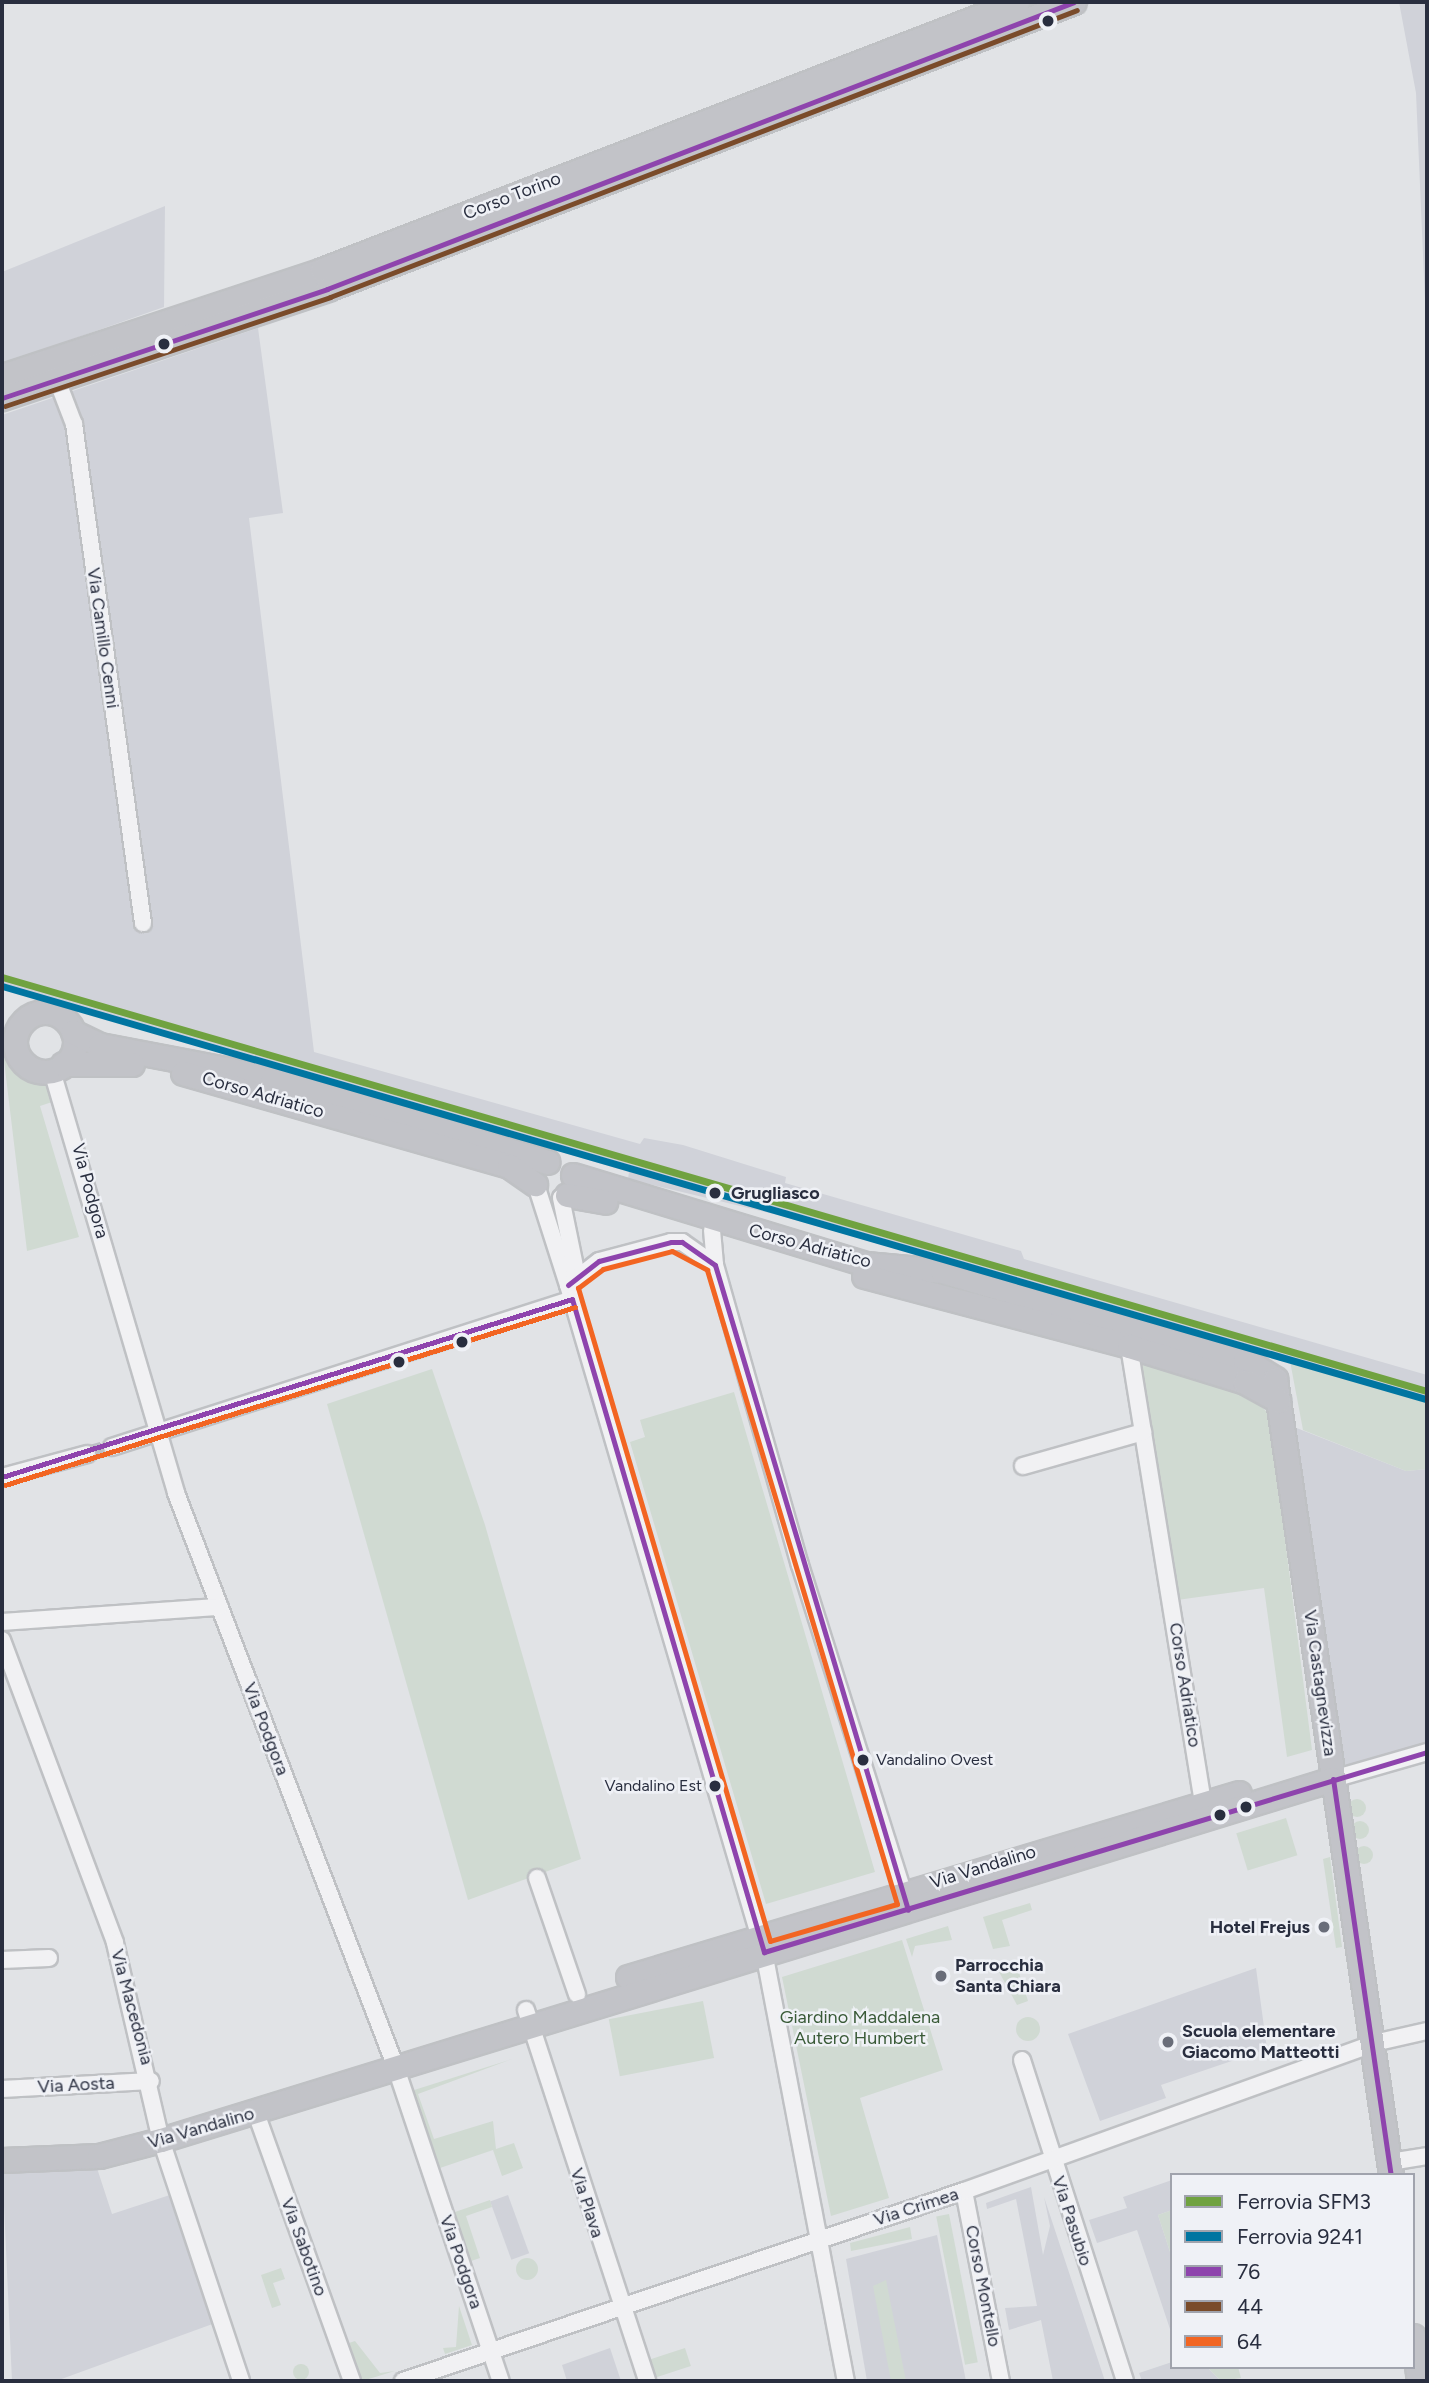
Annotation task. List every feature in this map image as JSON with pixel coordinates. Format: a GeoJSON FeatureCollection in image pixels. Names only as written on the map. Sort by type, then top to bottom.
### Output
{"type":"FeatureCollection","features":[{"type":"Feature","properties":{"kind":"street","name":"Corso Torino"},"geometry":{"type":"LineString","coordinates":[[2,398],[52,367],[322,270],[1017,2]]}},
{"type":"Feature","properties":{"kind":"street","name":"Corso Torino"},"geometry":{"type":"LineString","coordinates":[[2,376],[52,367],[327,289],[1074,2]]}},
{"type":"Feature","properties":{"kind":"street","name":"Via Camillo Cenni"},"geometry":{"type":"LineString","coordinates":[[52,367],[74,424],[143,923]]}},
{"type":"Feature","properties":{"kind":"street","name":"Corso Adriatico"},"geometry":{"type":"LineString","coordinates":[[567,1189],[563,1162],[547,1162],[273,1078],[100,1045],[73,1032],[50,1013],[13,1020],[9,1044],[31,1069],[128,1063],[207,1078],[509,1166],[537,1187],[567,1189],[866,1264],[942,1271],[1245,1360],[1275,1379],[1278,1400]]}},
{"type":"Feature","properties":{"kind":"street"},"geometry":{"type":"LineString","coordinates":[[58,1068],[74,1050],[73,1032]]}},
{"type":"Feature","properties":{"kind":"street","name":"Via Podgora"},"geometry":{"type":"LineString","coordinates":[[58,1068],[156,1434],[219,1607],[394,2065],[501,2381]]}},
{"type":"Feature","properties":{"kind":"street"},"geometry":{"type":"LineString","coordinates":[[547,1162],[537,1187],[762,1943],[822,2238],[846,2381]]}},
{"type":"Feature","properties":{"kind":"street","name":"Corso Adriatico"},"geometry":{"type":"LineString","coordinates":[[567,1189],[1129,1346],[1245,1382],[1278,1400]]}},
{"type":"Feature","properties":{"kind":"street"},"geometry":{"type":"LineString","coordinates":[[567,1189],[576,1271],[570,1292]]}},
{"type":"Feature","properties":{"kind":"street"},"geometry":{"type":"LineString","coordinates":[[712,1230],[715,1265],[906,1900]]}},
{"type":"Feature","properties":{"kind":"street"},"geometry":{"type":"LineString","coordinates":[[112,1447],[570,1292],[599,1261],[671,1242],[682,1242],[715,1265]]}},
{"type":"Feature","properties":{"kind":"street","name":"Corso Adriatico"},"geometry":{"type":"LineString","coordinates":[[1129,1346],[1205,1810]]}},
{"type":"Feature","properties":{"kind":"street","name":"Via Castagnevizza"},"geometry":{"type":"LineString","coordinates":[[1278,1400],[1391,2168]]}},
{"type":"Feature","properties":{"kind":"street"},"geometry":{"type":"LineString","coordinates":[[1023,1466],[1143,1432]]}},
{"type":"Feature","properties":{"kind":"street"},"geometry":{"type":"LineString","coordinates":[[2,1477],[87,1454]]}},
{"type":"Feature","properties":{"kind":"street"},"geometry":{"type":"LineString","coordinates":[[2,1622],[219,1607]]}},
{"type":"Feature","properties":{"kind":"street","name":"Via Macedonia"},"geometry":{"type":"LineString","coordinates":[[2,1640],[115,1943],[151,2081],[161,2140],[241,2381]]}},
{"type":"Feature","properties":{"kind":"street","name":"Via Vandalino"},"geometry":{"type":"LineString","coordinates":[[2,2160],[99,2156],[256,2113],[394,2065],[405,2048],[528,2016],[1205,1810],[1305,1789],[1427,1752]]}},
{"type":"Feature","properties":{"kind":"street"},"geometry":{"type":"LineString","coordinates":[[537,1878],[577,1994]]}},
{"type":"Feature","properties":{"kind":"street","name":"Via Vandalino"},"geometry":{"type":"LineString","coordinates":[[528,2016],[577,1994],[762,1943]]}},
{"type":"Feature","properties":{"kind":"street"},"geometry":{"type":"LineString","coordinates":[[2,1960],[49,1958]]}},
{"type":"Feature","properties":{"kind":"street","name":"Via Plava"},"geometry":{"type":"LineString","coordinates":[[528,2016],[647,2381]]}},
{"type":"Feature","properties":{"kind":"street","name":"Via Crimea"},"geometry":{"type":"LineString","coordinates":[[403,2381],[964,2191],[1374,2043],[1427,2031]]}},
{"type":"Feature","properties":{"kind":"street","name":"Via Pasubio"},"geometry":{"type":"LineString","coordinates":[[1022,2060],[1125,2381]]}},
{"type":"Feature","properties":{"kind":"street","name":"Via Aosta"},"geometry":{"type":"LineString","coordinates":[[2,2089],[151,2081]]}},
{"type":"Feature","properties":{"kind":"street","name":"Via Sabotino"},"geometry":{"type":"LineString","coordinates":[[256,2113],[352,2381]]}},
{"type":"Feature","properties":{"kind":"street"},"geometry":{"type":"LineString","coordinates":[[1391,2168],[1427,2156]]}},
{"type":"Feature","properties":{"kind":"street","name":"Corso Montello"},"geometry":{"type":"LineString","coordinates":[[964,2191],[1002,2381]]}},
{"type":"Feature","properties":{"kind":"street"},"geometry":{"type":"LineString","coordinates":[[1415,2351],[1419,2381]]}},
{"type":"Feature","properties":{"kind":"shaded area"},"geometry":{"type":"Polygon","coordinates":[[[1399,2],[1427,2],[1427,347],[1416,93],[1399,2]]]}},
{"type":"Feature","properties":{"kind":"shaded area"},"geometry":{"type":"Polygon","coordinates":[[[165,206],[164,307],[2,364],[2,272],[165,206]]]}},
{"type":"Feature","properties":{"kind":"shaded area"},"geometry":{"type":"Polygon","coordinates":[[[258,328],[283,513],[249,518],[314,1052],[640,1144],[644,1138],[683,1145],[786,1177],[785,1183],[1021,1251],[1024,1259],[1427,1375],[1427,1401],[778,1215],[628,1179],[629,1172],[2,987],[2,415],[258,328]]]}},
{"type":"Feature","properties":{"kind":"shaded area"},"geometry":{"type":"Polygon","coordinates":[[[1294,1427],[1406,1471],[1427,1469],[1427,1750],[1336,1776],[1294,1427]]]}},
{"type":"Feature","properties":{"kind":"shaded area","name":"Scuola elementare Giacomo Matteotti"},"geometry":{"type":"Polygon","coordinates":[[[1256,1968],[1267,2049],[1161,2085],[1166,2098],[1100,2121],[1068,2034],[1256,1968]]]}},
{"type":"Feature","properties":{"kind":"shaded area"},"geometry":{"type":"Polygon","coordinates":[[[94,2159],[112,2214],[176,2193],[218,2322],[56,2381],[12,2381],[2,2162],[94,2159]]]}},
{"type":"Feature","properties":{"kind":"shaded area"},"geometry":{"type":"Polygon","coordinates":[[[1170,2181],[1170,2211],[1158,2215],[1170,2252],[1170,2329],[1137,2230],[1097,2243],[1089,2220],[1127,2208],[1123,2197],[1170,2181]]]}},
{"type":"Feature","properties":{"kind":"shaded area"},"geometry":{"type":"Polygon","coordinates":[[[1031,2187],[1043,2255],[1050,2226],[1044,2197],[1105,2381],[1053,2381],[1041,2320],[1009,2330],[1005,2308],[1037,2306],[1016,2199],[987,2209],[986,2203],[1031,2187]]]}},
{"type":"Feature","properties":{"kind":"shaded area"},"geometry":{"type":"Polygon","coordinates":[[[508,2195],[529,2253],[511,2260],[490,2201],[508,2195]]]}},
{"type":"Feature","properties":{"kind":"shaded area"},"geometry":{"type":"Polygon","coordinates":[[[937,2235],[966,2381],[867,2381],[846,2259],[937,2235]]]}},
{"type":"Feature","properties":{"kind":"shaded area"},"geometry":{"type":"Polygon","coordinates":[[[610,2348],[621,2381],[567,2381],[562,2365],[610,2348]]]}},
{"type":"Feature","properties":{"kind":"shaded area"},"geometry":{"type":"Polygon","coordinates":[[[1170,2363],[1170,2369],[1209,2369],[1221,2381],[1142,2381],[1139,2373],[1170,2363]]]}},
{"type":"Feature","properties":{"kind":"green space"},"geometry":{"type":"Polygon","coordinates":[[[2,1044],[20,1071],[52,1090],[55,1101],[40,1106],[79,1237],[27,1251],[2,1044]]]}},
{"type":"Feature","properties":{"kind":"green space"},"geometry":{"type":"Polygon","coordinates":[[[1137,1357],[1241,1387],[1269,1414],[1312,1750],[1287,1757],[1264,1588],[1177,1600],[1137,1357]]]}},
{"type":"Feature","properties":{"kind":"green space"},"geometry":{"type":"Polygon","coordinates":[[[1290,1361],[1427,1401],[1427,1469],[1406,1471],[1303,1430],[1290,1361]]]}},
{"type":"Feature","properties":{"kind":"green space"},"geometry":{"type":"Polygon","coordinates":[[[432,1369],[485,1525],[581,1859],[468,1900],[327,1404],[432,1369]]]}},
{"type":"Feature","properties":{"kind":"green space"},"geometry":{"type":"Polygon","coordinates":[[[734,1392],[875,1872],[766,1904],[630,1442],[645,1437],[640,1420],[734,1392]]]}},
{"type":"Feature","properties":{"kind":"green space"},"geometry":{"type":"Polygon","coordinates":[[[1357,1799],[1363,1802],[1366,1808],[1363,1814],[1357,1817],[1351,1814],[1348,1808],[1351,1802],[1357,1799]]]}},
{"type":"Feature","properties":{"kind":"green space"},"geometry":{"type":"Polygon","coordinates":[[[1286,1818],[1297,1855],[1248,1870],[1236,1833],[1286,1818]]]}},
{"type":"Feature","properties":{"kind":"green space"},"geometry":{"type":"Polygon","coordinates":[[[1360,1821],[1366,1824],[1369,1830],[1366,1836],[1360,1839],[1354,1836],[1351,1830],[1354,1824],[1360,1821]]]}},
{"type":"Feature","properties":{"kind":"green space"},"geometry":{"type":"Polygon","coordinates":[[[1364,1846],[1370,1849],[1373,1855],[1370,1861],[1364,1864],[1358,1861],[1355,1855],[1358,1849],[1364,1846]]]}},
{"type":"Feature","properties":{"kind":"green space"},"geometry":{"type":"Polygon","coordinates":[[[1330,1857],[1342,1947],[1336,1948],[1323,1859],[1330,1857]]]}},
{"type":"Feature","properties":{"kind":"green space"},"geometry":{"type":"Polygon","coordinates":[[[1030,1903],[1032,1910],[1002,1920],[1010,1946],[993,1949],[983,1917],[1030,1903]]]}},
{"type":"Feature","properties":{"kind":"green space"},"geometry":{"type":"Polygon","coordinates":[[[948,1926],[952,1940],[915,1946],[912,1957],[906,1939],[948,1926]]]}},
{"type":"Feature","properties":{"kind":"green space","name":"Giardino Maddalena Autero Humbert"},"geometry":{"type":"Polygon","coordinates":[[[902,1940],[943,2070],[860,2098],[889,2198],[831,2216],[782,1977],[902,1940]]]}},
{"type":"Feature","properties":{"kind":"green space"},"geometry":{"type":"Polygon","coordinates":[[[1015,1960],[1028,2001],[1017,2005],[998,1970],[1015,1960]]]}},
{"type":"Feature","properties":{"kind":"green space"},"geometry":{"type":"Polygon","coordinates":[[[703,2001],[714,2058],[620,2076],[609,2019],[703,2001]]]}},
{"type":"Feature","properties":{"kind":"green space"},"geometry":{"type":"Polygon","coordinates":[[[1028,2017],[1037,2020],[1040,2029],[1037,2038],[1028,2041],[1019,2038],[1016,2029],[1019,2020],[1028,2017]]]}},
{"type":"Feature","properties":{"kind":"green space"},"geometry":{"type":"Polygon","coordinates":[[[512,2059],[418,2094],[434,2139],[493,2121],[496,2149],[514,2143],[523,2168],[502,2176],[493,2150],[437,2169],[411,2091],[512,2059]]]}},
{"type":"Feature","properties":{"kind":"green space"},"geometry":{"type":"Polygon","coordinates":[[[490,2200],[492,2207],[466,2216],[480,2258],[468,2262],[452,2213],[490,2200]]]}},
{"type":"Feature","properties":{"kind":"green space"},"geometry":{"type":"Polygon","coordinates":[[[1170,2211],[1170,2252],[1158,2215],[1170,2211]]]}},
{"type":"Feature","properties":{"kind":"green space"},"geometry":{"type":"Polygon","coordinates":[[[949,2214],[978,2362],[965,2365],[936,2216],[949,2214]]]}},
{"type":"Feature","properties":{"kind":"green space"},"geometry":{"type":"Polygon","coordinates":[[[910,2227],[912,2239],[851,2251],[850,2243],[910,2227]]]}},
{"type":"Feature","properties":{"kind":"green space"},"geometry":{"type":"Polygon","coordinates":[[[527,2258],[537,2265],[538,2269],[531,2279],[527,2280],[517,2273],[516,2269],[523,2259],[527,2258]]]}},
{"type":"Feature","properties":{"kind":"green space"},"geometry":{"type":"Polygon","coordinates":[[[281,2268],[285,2279],[273,2283],[281,2305],[272,2308],[261,2275],[281,2268]]]}},
{"type":"Feature","properties":{"kind":"green space"},"geometry":{"type":"Polygon","coordinates":[[[886,2280],[906,2381],[891,2381],[873,2286],[886,2280]]]}},
{"type":"Feature","properties":{"kind":"green space"},"geometry":{"type":"Polygon","coordinates":[[[459,2306],[472,2345],[445,2354],[443,2348],[456,2347],[459,2306]]]}},
{"type":"Feature","properties":{"kind":"green space"},"geometry":{"type":"Polygon","coordinates":[[[355,2341],[380,2373],[395,2371],[362,2381],[349,2343],[355,2341]]]}},
{"type":"Feature","properties":{"kind":"green space"},"geometry":{"type":"Polygon","coordinates":[[[685,2348],[691,2366],[656,2378],[650,2359],[685,2348]]]}},
{"type":"Feature","properties":{"kind":"green space"},"geometry":{"type":"Polygon","coordinates":[[[298,2364],[304,2364],[309,2372],[307,2378],[298,2380],[293,2375],[293,2369],[298,2364]]]}},
{"type":"Feature","properties":{"kind":"green space"},"geometry":{"type":"Polygon","coordinates":[[[1209,2369],[1239,2369],[1241,2378],[1221,2381],[1209,2369]]]}},
{"type":"Feature","properties":{"kind":"tunnel"},"geometry":{"type":"LineString","coordinates":[[87,1454],[112,1447]]}},
{"type":"Feature","properties":{"kind":"rail line","name":"SFM3"},"geometry":{"type":"LineString","coordinates":[[2,977],[1427,1391]]}},
{"type":"Feature","properties":{"kind":"rail line","name":"9241"},"geometry":{"type":"LineString","coordinates":[[2,986],[1425,1399]]}},
{"type":"Feature","properties":{"kind":"transit line","name":"76"},"geometry":{"type":"LineString","coordinates":[[2,398],[327,289],[1074,2]]}},
{"type":"Feature","properties":{"kind":"transit line","name":"44"},"geometry":{"type":"LineString","coordinates":[[5,406],[330,297],[1077,10]]}},
{"type":"Feature","properties":{"kind":"transit line","name":"76"},"geometry":{"type":"LineString","coordinates":[[568,1285],[599,1261],[671,1242],[682,1242],[715,1265],[908,1910]]}},
{"type":"Feature","properties":{"kind":"transit line","name":"64"},"geometry":{"type":"LineString","coordinates":[[672,1251],[707,1270],[897,1904],[770,1941],[578,1288],[603,1269],[672,1251]]}},
{"type":"Feature","properties":{"kind":"transit line","name":"76"},"geometry":{"type":"LineString","coordinates":[[572,1299],[764,1952],[1427,1752]]}},
{"type":"Feature","properties":{"kind":"transit line","name":"76"},"geometry":{"type":"LineString","coordinates":[[2,1477],[572,1299]]}},
{"type":"Feature","properties":{"kind":"transit line","name":"64"},"geometry":{"type":"LineString","coordinates":[[5,1485],[575,1307]]}},
{"type":"Feature","properties":{"kind":"transit line","name":"76"},"geometry":{"type":"LineString","coordinates":[[1333,1779],[1391,2173]]}},
{"type":"Feature","properties":{"kind":"place","name":"Grugliasco"},"geometry":{"type":"Point","coordinates":[715,1193]}},
{"type":"Feature","properties":{"kind":"place","name":"Vandalino Ovest"},"geometry":{"type":"Point","coordinates":[863,1760]}},
{"type":"Feature","properties":{"kind":"place","name":"Vandalino Est"},"geometry":{"type":"Point","coordinates":[715,1786]}},
{"type":"Feature","properties":{"kind":"place","name":"Hotel Frejus"},"geometry":{"type":"Point","coordinates":[1324,1927]}},
{"type":"Feature","properties":{"kind":"place","name":"Parrocchia Santa Chiara"},"geometry":{"type":"Point","coordinates":[941,1976]}},
{"type":"Feature","properties":{"kind":"place","name":"Scuola elementare Giacomo Matteotti"},"geometry":{"type":"Point","coordinates":[1168,2042]}}]}
